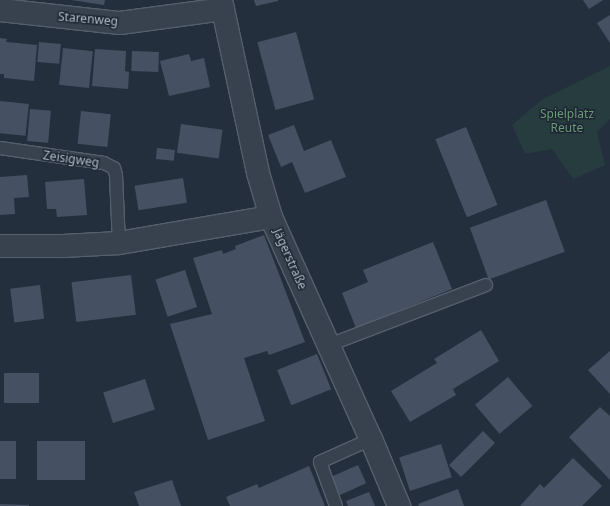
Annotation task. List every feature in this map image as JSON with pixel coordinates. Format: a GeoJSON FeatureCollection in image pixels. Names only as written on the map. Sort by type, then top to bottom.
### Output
{"type":"FeatureCollection","features":[{"type":"Feature","properties":{"kind":"street","name":"Starenweg"},"geometry":{"type":"LineString","coordinates":[[0,10],[120,23],[222,4]]}},
{"type":"Feature","properties":{"kind":"street","name":"Jägerstraße"},"geometry":{"type":"LineString","coordinates":[[222,4],[258,173],[271,217],[371,439],[399,506]]}},
{"type":"Feature","properties":{"kind":"street"},"geometry":{"type":"LineString","coordinates":[[0,246],[63,246],[119,243],[271,217]]}},
{"type":"Feature","properties":{"kind":"lane","name":"Zeisigweg"},"geometry":{"type":"LineString","coordinates":[[0,148],[104,163],[114,168],[116,175],[119,243]]}},
{"type":"Feature","properties":{"kind":"lane"},"geometry":{"type":"LineString","coordinates":[[329,345],[486,285]]}},
{"type":"Feature","properties":{"kind":"lane"},"geometry":{"type":"LineString","coordinates":[[336,506],[320,462],[371,439]]}},
{"type":"Feature","properties":{"kind":"green space","name":"Spielplatz Reute"},"geometry":{"type":"Polygon","coordinates":[[[610,66],[610,119],[597,132],[605,165],[573,179],[552,149],[525,154],[512,125],[543,99],[610,66]]]}},
{"type":"Feature","properties":{"kind":"building"},"geometry":{"type":"Polygon","coordinates":[[[71,0],[105,0],[104,5],[71,0]]]}},
{"type":"Feature","properties":{"kind":"building"},"geometry":{"type":"Polygon","coordinates":[[[254,0],[278,0],[278,1],[256,6],[254,0]]]}},
{"type":"Feature","properties":{"kind":"building"},"geometry":{"type":"Polygon","coordinates":[[[583,0],[603,0],[589,9],[583,0]]]}},
{"type":"Feature","properties":{"kind":"building"},"geometry":{"type":"Polygon","coordinates":[[[610,15],[610,43],[597,23],[610,15]]]}},
{"type":"Feature","properties":{"kind":"building"},"geometry":{"type":"Polygon","coordinates":[[[296,32],[314,100],[275,110],[257,42],[296,32]]]}},
{"type":"Feature","properties":{"kind":"building"},"geometry":{"type":"Polygon","coordinates":[[[0,38],[7,39],[6,42],[37,45],[34,81],[4,78],[4,74],[0,74],[0,38]]]}},
{"type":"Feature","properties":{"kind":"building"},"geometry":{"type":"Polygon","coordinates":[[[39,42],[61,44],[59,64],[37,62],[39,42]]]}},
{"type":"Feature","properties":{"kind":"building"},"geometry":{"type":"Polygon","coordinates":[[[63,48],[93,51],[89,88],[59,85],[63,48]]]}},
{"type":"Feature","properties":{"kind":"building"},"geometry":{"type":"Polygon","coordinates":[[[95,49],[126,51],[125,71],[129,72],[128,89],[92,86],[95,49]]]}},
{"type":"Feature","properties":{"kind":"building"},"geometry":{"type":"Polygon","coordinates":[[[132,51],[159,52],[158,72],[131,71],[132,51]]]}},
{"type":"Feature","properties":{"kind":"building"},"geometry":{"type":"Polygon","coordinates":[[[189,54],[191,61],[204,58],[210,87],[169,96],[160,61],[189,54]]]}},
{"type":"Feature","properties":{"kind":"building"},"geometry":{"type":"Polygon","coordinates":[[[0,101],[29,104],[25,136],[0,133],[0,101]]]}},
{"type":"Feature","properties":{"kind":"building"},"geometry":{"type":"Polygon","coordinates":[[[30,109],[51,111],[48,143],[27,141],[30,109]]]}},
{"type":"Feature","properties":{"kind":"building"},"geometry":{"type":"Polygon","coordinates":[[[81,111],[111,114],[107,147],[78,144],[81,111]]]}},
{"type":"Feature","properties":{"kind":"building"},"geometry":{"type":"Polygon","coordinates":[[[181,124],[223,130],[219,159],[177,153],[181,124]]]}},
{"type":"Feature","properties":{"kind":"building"},"geometry":{"type":"Polygon","coordinates":[[[294,125],[304,151],[331,140],[346,177],[305,193],[292,162],[281,167],[268,135],[294,125]]]}},
{"type":"Feature","properties":{"kind":"building"},"geometry":{"type":"Polygon","coordinates":[[[466,127],[497,205],[467,217],[435,139],[466,127]]]}},
{"type":"Feature","properties":{"kind":"building"},"geometry":{"type":"Polygon","coordinates":[[[157,148],[175,150],[174,161],[156,159],[157,148]]]}},
{"type":"Feature","properties":{"kind":"building"},"geometry":{"type":"Polygon","coordinates":[[[27,175],[29,197],[14,198],[15,214],[0,215],[0,177],[27,175]]]}},
{"type":"Feature","properties":{"kind":"building"},"geometry":{"type":"Polygon","coordinates":[[[183,178],[187,203],[139,210],[135,186],[183,178]]]}},
{"type":"Feature","properties":{"kind":"building"},"geometry":{"type":"Polygon","coordinates":[[[84,179],[87,215],[57,217],[56,209],[47,209],[45,182],[84,179]]]}},
{"type":"Feature","properties":{"kind":"building"},"geometry":{"type":"Polygon","coordinates":[[[546,200],[565,252],[489,279],[470,228],[546,200]]]}},
{"type":"Feature","properties":{"kind":"building"},"geometry":{"type":"Polygon","coordinates":[[[264,235],[305,342],[269,355],[267,351],[244,358],[265,421],[208,440],[170,324],[212,314],[193,258],[222,250],[223,254],[236,249],[235,246],[264,235]]]}},
{"type":"Feature","properties":{"kind":"building"},"geometry":{"type":"Polygon","coordinates":[[[433,242],[452,289],[356,328],[342,293],[368,282],[363,270],[433,242]]]}},
{"type":"Feature","properties":{"kind":"building"},"geometry":{"type":"Polygon","coordinates":[[[185,270],[197,307],[168,317],[156,280],[185,270]]]}},
{"type":"Feature","properties":{"kind":"building"},"geometry":{"type":"Polygon","coordinates":[[[131,275],[136,315],[76,322],[71,282],[131,275]]]}},
{"type":"Feature","properties":{"kind":"building"},"geometry":{"type":"Polygon","coordinates":[[[40,285],[44,319],[14,322],[10,289],[40,285]]]}},
{"type":"Feature","properties":{"kind":"building"},"geometry":{"type":"Polygon","coordinates":[[[481,330],[499,361],[453,389],[456,395],[410,422],[391,391],[437,363],[434,359],[481,330]]]}},
{"type":"Feature","properties":{"kind":"building"},"geometry":{"type":"Polygon","coordinates":[[[610,351],[610,394],[588,370],[610,351]]]}},
{"type":"Feature","properties":{"kind":"building"},"geometry":{"type":"Polygon","coordinates":[[[317,354],[331,389],[291,405],[277,370],[317,354]]]}},
{"type":"Feature","properties":{"kind":"building"},"geometry":{"type":"Polygon","coordinates":[[[4,373],[39,373],[39,403],[4,403],[4,373]]]}},
{"type":"Feature","properties":{"kind":"building"},"geometry":{"type":"Polygon","coordinates":[[[508,377],[532,406],[499,434],[475,405],[508,377]]]}},
{"type":"Feature","properties":{"kind":"building"},"geometry":{"type":"Polygon","coordinates":[[[145,379],[155,409],[113,423],[103,393],[145,379]]]}},
{"type":"Feature","properties":{"kind":"building"},"geometry":{"type":"Polygon","coordinates":[[[600,407],[610,416],[610,480],[569,437],[600,407]]]}},
{"type":"Feature","properties":{"kind":"building"},"geometry":{"type":"Polygon","coordinates":[[[483,431],[495,443],[461,477],[449,465],[483,431]]]}},
{"type":"Feature","properties":{"kind":"building"},"geometry":{"type":"Polygon","coordinates":[[[0,441],[16,441],[16,479],[0,479],[0,441]]]}},
{"type":"Feature","properties":{"kind":"building"},"geometry":{"type":"Polygon","coordinates":[[[37,441],[85,441],[85,480],[37,480],[37,441]]]}},
{"type":"Feature","properties":{"kind":"building"},"geometry":{"type":"Polygon","coordinates":[[[441,444],[452,477],[410,491],[399,458],[441,444]]]}},
{"type":"Feature","properties":{"kind":"building"},"geometry":{"type":"Polygon","coordinates":[[[573,458],[602,486],[582,506],[520,506],[540,484],[544,488],[573,458]]]}},
{"type":"Feature","properties":{"kind":"building"},"geometry":{"type":"Polygon","coordinates":[[[358,465],[366,483],[338,496],[330,478],[358,465]]]}},
{"type":"Feature","properties":{"kind":"building"},"geometry":{"type":"Polygon","coordinates":[[[309,466],[325,506],[230,506],[226,497],[257,484],[259,488],[309,466]]]}},
{"type":"Feature","properties":{"kind":"building"},"geometry":{"type":"Polygon","coordinates":[[[172,480],[181,506],[139,506],[134,492],[172,480]]]}},
{"type":"Feature","properties":{"kind":"building"},"geometry":{"type":"Polygon","coordinates":[[[458,489],[464,506],[419,506],[418,504],[458,489]]]}},
{"type":"Feature","properties":{"kind":"building"},"geometry":{"type":"Polygon","coordinates":[[[369,492],[375,506],[348,506],[346,501],[369,492]]]}},
{"type":"Feature","properties":{"kind":"building"},"geometry":{"type":"Polygon","coordinates":[[[0,504],[29,505],[29,506],[0,506],[0,504]]]}}]}
